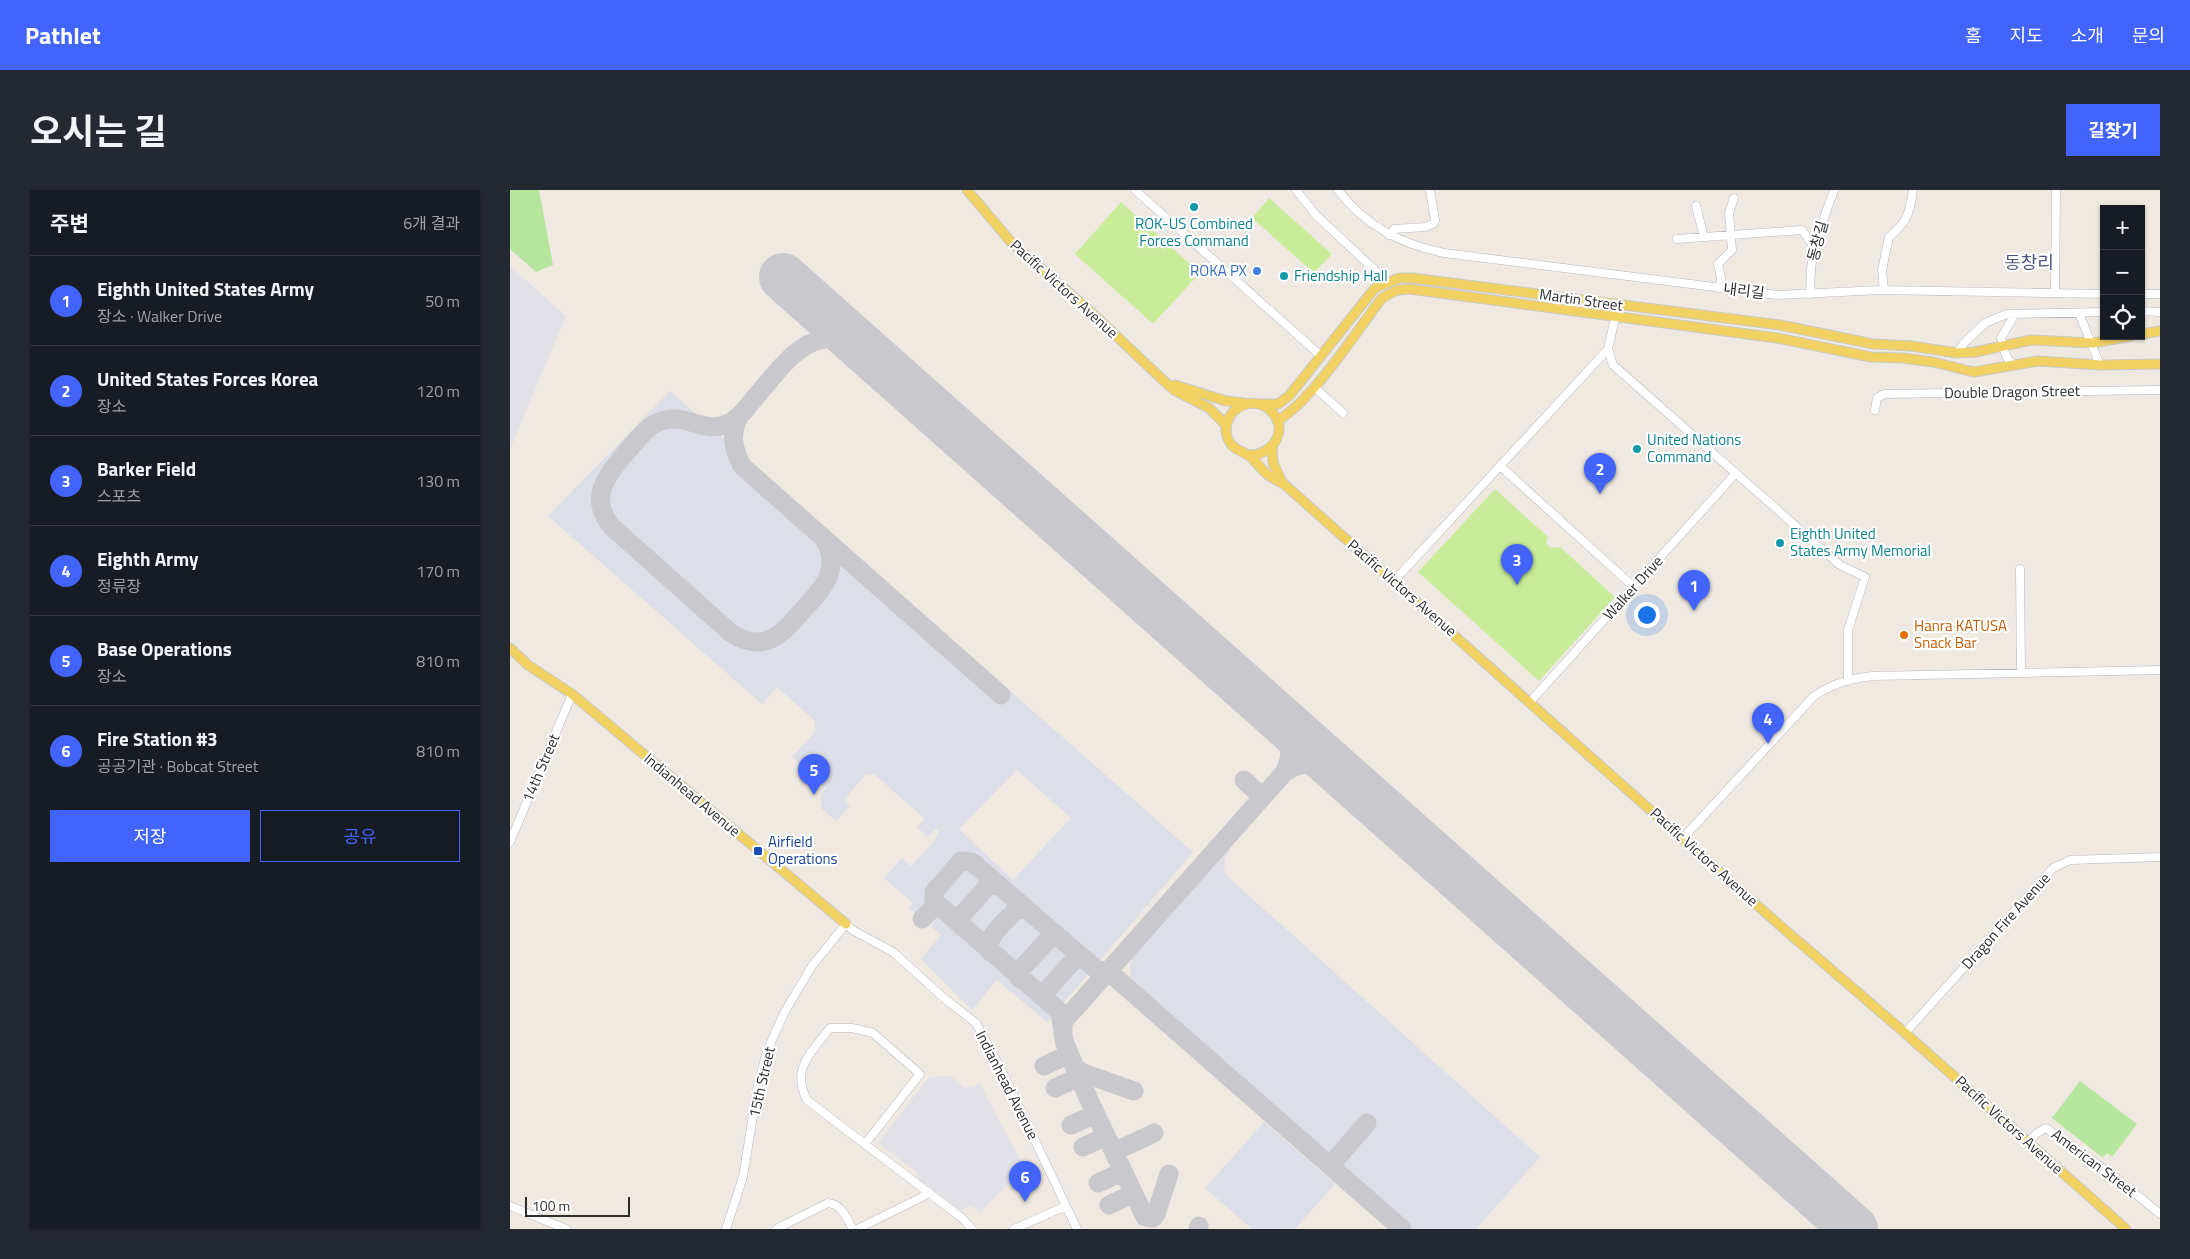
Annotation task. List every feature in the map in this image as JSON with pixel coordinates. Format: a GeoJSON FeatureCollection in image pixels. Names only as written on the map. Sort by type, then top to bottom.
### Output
{"type":"FeatureCollection","features":[{"type":"Feature","properties":{"kind":"main road","name":"Pacific Victors Avenue"},"geometry":{"type":"LineString","coordinates":[[967,190],[1011,242],[1092,313],[1165,382],[1174,390],[1210,408],[1226,425]]}},
{"type":"Feature","properties":{"kind":"main road","name":"Martin Street"},"geometry":{"type":"LineString","coordinates":[[1259,404],[1274,405],[1289,396],[1375,288],[1399,278],[1412,278],[1780,325],[1873,344],[1911,346],[1957,353],[1975,352],[2032,340],[2093,343],[2109,340]]}},
{"type":"Feature","properties":{"kind":"main road","name":"Martin Street"},"geometry":{"type":"LineString","coordinates":[[1277,421],[1285,416],[1314,387],[1382,298],[1397,290],[1410,289],[1777,338],[1872,357],[1923,360],[1974,372],[2038,360],[2100,365],[2160,364]]}},
{"type":"Feature","properties":{"kind":"main road"},"geometry":{"type":"LineString","coordinates":[[2145,333],[2160,331]]}},
{"type":"Feature","properties":{"kind":"main road"},"geometry":{"type":"LineString","coordinates":[[1165,382],[1226,401],[1259,404],[1270,410],[1277,421],[1278,436],[1272,447],[1261,454],[1248,455]]}},
{"type":"Feature","properties":{"kind":"main road"},"geometry":{"type":"LineString","coordinates":[[1246,404],[1233,411],[1226,425],[1228,438],[1236,449],[1248,455],[1270,476],[1284,484]]}},
{"type":"Feature","properties":{"kind":"main road"},"geometry":{"type":"LineString","coordinates":[[1272,447],[1273,463],[1284,484]]}},
{"type":"Feature","properties":{"kind":"main road","name":"Pacific Victors Avenue"},"geometry":{"type":"LineString","coordinates":[[1284,484],[1776,922],[1904,1032],[2126,1229]]}},
{"type":"Feature","properties":{"kind":"main road","name":"Indianhead Avenue"},"geometry":{"type":"LineString","coordinates":[[510,648],[521,660],[572,694],[846,924]]}},
{"type":"Feature","properties":{"kind":"street"},"geometry":{"type":"LineString","coordinates":[[1135,190],[1321,356]]}},
{"type":"Feature","properties":{"kind":"street"},"geometry":{"type":"LineString","coordinates":[[1296,190],[1316,215],[1379,274],[1399,278]]}},
{"type":"Feature","properties":{"kind":"street","name":"내리길"},"geometry":{"type":"LineString","coordinates":[[1338,190],[1363,217],[1390,235],[1409,244],[1444,253],[1778,295],[1884,290],[2100,294]]}},
{"type":"Feature","properties":{"kind":"street"},"geometry":{"type":"LineString","coordinates":[[1390,235],[1394,229],[1426,227],[1434,224],[1430,190]]}},
{"type":"Feature","properties":{"kind":"street","name":"동창길"},"geometry":{"type":"LineString","coordinates":[[1811,294],[1809,279],[1814,247],[1834,190]]}},
{"type":"Feature","properties":{"kind":"street"},"geometry":{"type":"LineString","coordinates":[[1884,290],[1882,270],[1889,237],[1900,229],[1905,222],[1913,190]]}},
{"type":"Feature","properties":{"kind":"street"},"geometry":{"type":"LineString","coordinates":[[2056,190],[2056,293]]}},
{"type":"Feature","properties":{"kind":"street"},"geometry":{"type":"LineString","coordinates":[[1720,288],[1721,277],[1718,264],[1732,250],[1728,213],[1734,198]]}},
{"type":"Feature","properties":{"kind":"street"},"geometry":{"type":"LineString","coordinates":[[1696,206],[1704,237]]}},
{"type":"Feature","properties":{"kind":"street"},"geometry":{"type":"LineString","coordinates":[[1677,239],[1802,230],[1814,247]]}},
{"type":"Feature","properties":{"kind":"street"},"geometry":{"type":"LineString","coordinates":[[1375,288],[1379,274]]}},
{"type":"Feature","properties":{"kind":"street"},"geometry":{"type":"LineString","coordinates":[[2145,294],[2160,294]]}},
{"type":"Feature","properties":{"kind":"street"},"geometry":{"type":"LineString","coordinates":[[1618,305],[1608,349],[1613,364],[1840,565],[1865,577],[1848,630],[1848,679]]}},
{"type":"Feature","properties":{"kind":"street"},"geometry":{"type":"LineString","coordinates":[[2145,311],[2160,312]]}},
{"type":"Feature","properties":{"kind":"street"},"geometry":{"type":"LineString","coordinates":[[1957,353],[1964,343],[1985,323],[2006,314],[2100,312]]}},
{"type":"Feature","properties":{"kind":"street"},"geometry":{"type":"LineString","coordinates":[[2077,313],[2093,343],[2100,365]]}},
{"type":"Feature","properties":{"kind":"street"},"geometry":{"type":"LineString","coordinates":[[2012,364],[2006,356],[2001,338],[2015,314]]}},
{"type":"Feature","properties":{"kind":"street"},"geometry":{"type":"LineString","coordinates":[[1394,582],[1608,349]]}},
{"type":"Feature","properties":{"kind":"street"},"geometry":{"type":"LineString","coordinates":[[1314,387],[1342,413]]}},
{"type":"Feature","properties":{"kind":"street","name":"Double Dragon Street"},"geometry":{"type":"LineString","coordinates":[[1874,410],[1877,398],[1884,394],[2160,390]]}},
{"type":"Feature","properties":{"kind":"street"},"geometry":{"type":"LineString","coordinates":[[1500,466],[1634,587]]}},
{"type":"Feature","properties":{"kind":"street","name":"Walker Drive"},"geometry":{"type":"LineString","coordinates":[[1530,702],[1736,473]]}},
{"type":"Feature","properties":{"kind":"street"},"geometry":{"type":"LineString","coordinates":[[2020,569],[2021,672]]}},
{"type":"Feature","properties":{"kind":"street"},"geometry":{"type":"LineString","coordinates":[[1683,838],[1814,696],[1848,679],[1873,676],[2160,670]]}},
{"type":"Feature","properties":{"kind":"street","name":"14th Street"},"geometry":{"type":"LineString","coordinates":[[510,842],[572,694]]}},
{"type":"Feature","properties":{"kind":"street","name":"Dragon Fire Avenue"},"geometry":{"type":"LineString","coordinates":[[1904,1032],[2053,868],[2070,860],[2160,857]]}},
{"type":"Feature","properties":{"kind":"street","name":"Indianhead Avenue"},"geometry":{"type":"LineString","coordinates":[[846,924],[854,931],[893,952],[945,999],[976,1023],[1000,1066],[1077,1229]]}},
{"type":"Feature","properties":{"kind":"street","name":"15th Street"},"geometry":{"type":"LineString","coordinates":[[726,1229],[743,1177],[758,1085],[767,1051],[784,1013],[812,966],[846,924]]}},
{"type":"Feature","properties":{"kind":"street"},"geometry":{"type":"LineString","coordinates":[[865,1144],[920,1074],[873,1034],[852,1028],[830,1028],[800,1070],[801,1088],[807,1100],[962,1218],[972,1229]]}},
{"type":"Feature","properties":{"kind":"street","name":"American Street"},"geometry":{"type":"LineString","coordinates":[[2028,1142],[2037,1133],[2046,1128],[2115,1177],[2160,1214]]}},
{"type":"Feature","properties":{"kind":"street"},"geometry":{"type":"LineString","coordinates":[[776,1229],[828,1202],[839,1206],[855,1229],[930,1193]]}},
{"type":"Feature","properties":{"kind":"street"},"geometry":{"type":"LineString","coordinates":[[510,1206],[566,1229]]}},
{"type":"Feature","properties":{"kind":"street"},"geometry":{"type":"LineString","coordinates":[[1014,1229],[1066,1206]]}},
{"type":"Feature","properties":{"kind":"shaded area"},"geometry":{"type":"Polygon","coordinates":[[[510,266],[566,316],[510,449],[510,266]]]}},
{"type":"Feature","properties":{"kind":"shaded area"},"geometry":{"type":"Polygon","coordinates":[[[670,391],[1193,852],[1047,1022],[997,980],[972,1010],[921,959],[941,935],[931,926],[935,921],[931,917],[926,922],[909,908],[913,903],[884,878],[902,858],[911,866],[933,843],[939,831],[935,829],[928,837],[917,827],[925,819],[874,774],[866,774],[844,800],[850,806],[836,821],[821,808],[821,794],[826,788],[792,757],[816,731],[814,720],[777,687],[762,704],[548,516],[670,391]],[[1017,770],[959,829],[1013,880],[1071,818],[1017,770]]]}},
{"type":"Feature","properties":{"kind":"shaded area"},"geometry":{"type":"Polygon","coordinates":[[[1224,844],[1230,849],[1225,858],[1224,869],[1227,876],[1540,1157],[1476,1229],[1409,1229],[1130,981],[1131,949],[1224,844]]]}},
{"type":"Feature","properties":{"kind":"shaded area"},"geometry":{"type":"Polygon","coordinates":[[[951,1076],[965,1088],[980,1084],[1021,1161],[1017,1175],[980,1213],[971,1206],[961,1210],[918,1179],[916,1172],[878,1143],[929,1077],[951,1076]]]}},
{"type":"Feature","properties":{"kind":"shaded area"},"geometry":{"type":"Polygon","coordinates":[[[1264,1122],[1335,1184],[1295,1229],[1252,1229],[1205,1188],[1264,1122]]]}},
{"type":"Feature","properties":{"kind":"green space"},"geometry":{"type":"Polygon","coordinates":[[[510,190],[539,190],[553,265],[536,272],[510,249],[510,190]]]}},
{"type":"Feature","properties":{"kind":"green space"},"geometry":{"type":"Polygon","coordinates":[[[1269,198],[1332,254],[1314,273],[1252,218],[1269,198]]]}},
{"type":"Feature","properties":{"kind":"green space"},"geometry":{"type":"Polygon","coordinates":[[[1121,202],[1200,273],[1153,324],[1075,254],[1121,202]]]}},
{"type":"Feature","properties":{"kind":"green space"},"geometry":{"type":"Polygon","coordinates":[[[1495,489],[1548,537],[1546,542],[1550,548],[1560,547],[1615,597],[1539,681],[1418,572],[1495,489]]]}},
{"type":"Feature","properties":{"kind":"green space"},"geometry":{"type":"Polygon","coordinates":[[[2080,1081],[2137,1124],[2112,1157],[2107,1153],[2103,1158],[2052,1118],[2080,1081]]]}},
{"type":"Feature","properties":{"kind":"taxiway"},"geometry":{"type":"LineString","coordinates":[[823,537],[829,548],[831,559],[831,568],[823,586],[787,628],[771,639],[753,642],[731,633],[612,527],[604,516],[601,505],[603,485],[641,435],[654,424],[673,419],[706,426],[722,426],[740,415],[776,373],[800,349],[814,342],[829,338],[846,340],[865,348]]}},
{"type":"Feature","properties":{"kind":"taxiway"},"geometry":{"type":"LineString","coordinates":[[739,417],[734,430],[734,442],[736,453],[742,466],[1001,695]]}},
{"type":"Feature","properties":{"kind":"taxiway"},"geometry":{"type":"LineString","coordinates":[[1277,716],[1290,743],[1289,757],[1284,773]]}},
{"type":"Feature","properties":{"kind":"taxiway"},"geometry":{"type":"LineString","coordinates":[[1169,1174],[1156,1214],[1153,1218],[1145,1217],[1089,1100],[1065,1044],[1063,1022],[1284,773],[1299,765],[1313,764],[1327,767],[1342,774]]}},
{"type":"Feature","properties":{"kind":"taxiway"},"geometry":{"type":"LineString","coordinates":[[1244,780],[1258,793],[1260,800]]}},
{"type":"Feature","properties":{"kind":"taxiway"},"geometry":{"type":"LineString","coordinates":[[1062,1025],[1060,1012],[934,901],[934,892],[961,861],[972,862],[1097,970],[1108,971],[1402,1229]]}},
{"type":"Feature","properties":{"kind":"taxiway"},"geometry":{"type":"LineString","coordinates":[[962,927],[961,916],[988,886],[999,886]]}},
{"type":"Feature","properties":{"kind":"taxiway"},"geometry":{"type":"LineString","coordinates":[[922,919],[936,905]]}},
{"type":"Feature","properties":{"kind":"taxiway"},"geometry":{"type":"LineString","coordinates":[[990,952],[990,941],[997,930],[1015,911],[1027,910]]}},
{"type":"Feature","properties":{"kind":"taxiway"},"geometry":{"type":"LineString","coordinates":[[1020,979],[1021,969],[1048,940],[1054,937],[1062,939]]}},
{"type":"Feature","properties":{"kind":"taxiway"},"geometry":{"type":"LineString","coordinates":[[1046,1000],[1047,990],[1074,960],[1085,959]]}},
{"type":"Feature","properties":{"kind":"taxiway"},"geometry":{"type":"LineString","coordinates":[[1044,1066],[1065,1056],[1068,1050]]}},
{"type":"Feature","properties":{"kind":"taxiway"},"geometry":{"type":"LineString","coordinates":[[1074,1066],[1080,1072],[1134,1091]]}},
{"type":"Feature","properties":{"kind":"taxiway"},"geometry":{"type":"LineString","coordinates":[[1055,1088],[1075,1079],[1077,1073]]}},
{"type":"Feature","properties":{"kind":"taxiway"},"geometry":{"type":"LineString","coordinates":[[1071,1125],[1091,1116],[1093,1110]]}},
{"type":"Feature","properties":{"kind":"taxiway"},"geometry":{"type":"LineString","coordinates":[[1335,1170],[1335,1160],[1367,1123]]}},
{"type":"Feature","properties":{"kind":"taxiway"},"geometry":{"type":"LineString","coordinates":[[1116,1158],[1118,1150],[1154,1133]]}},
{"type":"Feature","properties":{"kind":"taxiway"},"geometry":{"type":"LineString","coordinates":[[1083,1147],[1102,1138],[1108,1140]]}},
{"type":"Feature","properties":{"kind":"taxiway"},"geometry":{"type":"LineString","coordinates":[[1098,1183],[1118,1174],[1125,1177]]}},
{"type":"Feature","properties":{"kind":"taxiway"},"geometry":{"type":"LineString","coordinates":[[1109,1205],[1128,1196],[1131,1189]]}},
{"type":"Feature","properties":{"kind":"runway"},"geometry":{"type":"LineString","coordinates":[[783,277],[1854,1229]]}},
{"type":"Feature","properties":{"kind":"place","name":"ROK-US Combined Forces Command"},"geometry":{"type":"Point","coordinates":[1194,207]}},
{"type":"Feature","properties":{"kind":"place","name":"ROKA PX"},"geometry":{"type":"Point","coordinates":[1257,271]}},
{"type":"Feature","properties":{"kind":"place","name":"Friendship Hall"},"geometry":{"type":"Point","coordinates":[1284,276]}},
{"type":"Feature","properties":{"kind":"place","name":"United Nations Command"},"geometry":{"type":"Point","coordinates":[1637,449]}},
{"type":"Feature","properties":{"kind":"place","name":"United States Forces Korea"},"geometry":{"type":"Point","coordinates":[1600,494]}},
{"type":"Feature","properties":{"kind":"place","name":"Eighth United States Army Memorial"},"geometry":{"type":"Point","coordinates":[1780,543]}},
{"type":"Feature","properties":{"kind":"place","name":"Barker Field"},"geometry":{"type":"Point","coordinates":[1517,585]}},
{"type":"Feature","properties":{"kind":"place","name":"Eighth United States Army"},"geometry":{"type":"Point","coordinates":[1694,611]}},
{"type":"Feature","properties":{"kind":"place","name":"Hanra KATUSA Snack Bar"},"geometry":{"type":"Point","coordinates":[1904,635]}},
{"type":"Feature","properties":{"kind":"place","name":"Eighth Army"},"geometry":{"type":"Point","coordinates":[1768,744]}},
{"type":"Feature","properties":{"kind":"place","name":"Base Operations"},"geometry":{"type":"Point","coordinates":[814,795]}},
{"type":"Feature","properties":{"kind":"place","name":"Airfield Operations"},"geometry":{"type":"Point","coordinates":[758,851]}},
{"type":"Feature","properties":{"kind":"place","name":"Fire Station #3"},"geometry":{"type":"Point","coordinates":[1025,1202]}},
{"type":"Feature","properties":{"kind":"district","name":"동창리"},"geometry":{"type":"Point","coordinates":[2029,263]}}]}
